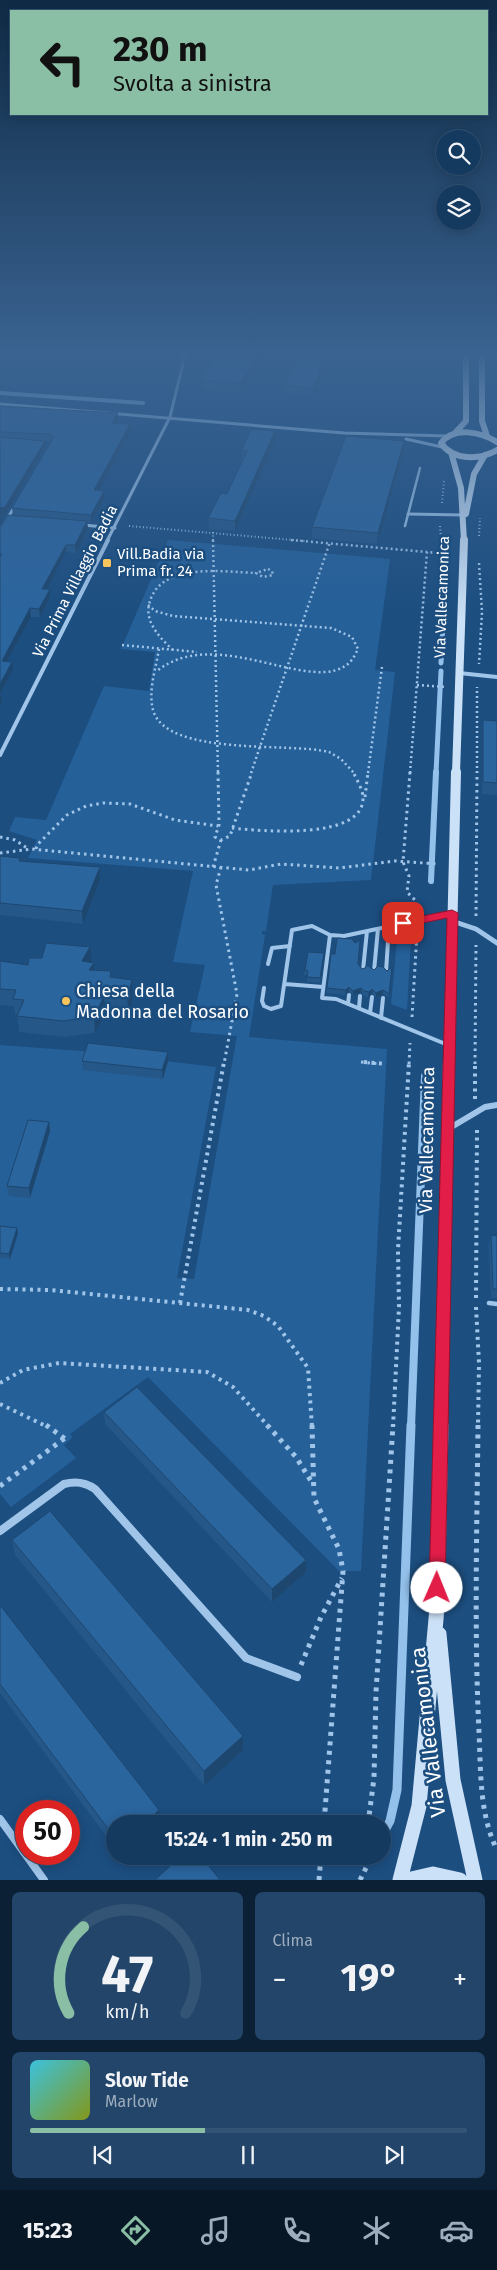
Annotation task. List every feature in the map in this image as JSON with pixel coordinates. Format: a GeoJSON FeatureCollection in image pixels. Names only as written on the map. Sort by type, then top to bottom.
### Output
{"type":"FeatureCollection","features":[{"type":"Feature","properties":{"kind":"main road"},"geometry":{"type":"LineString","coordinates":[[441,443],[442,447],[451,452],[471,456],[485,455],[496,451]]}},
{"type":"Feature","properties":{"kind":"main road","name":"Via Vallecamonica"},"geometry":{"type":"LineString","coordinates":[[400,1880],[419,1806],[436,1608],[463,519],[457,468],[451,452]]}},
{"type":"Feature","properties":{"kind":"main road","name":"Via Vallecamonica"},"geometry":{"type":"LineString","coordinates":[[463,519],[476,468],[480,459],[485,455]]}},
{"type":"Feature","properties":{"kind":"main road","name":"Via Vallecamonica"},"geometry":{"type":"LineString","coordinates":[[436,1608],[452,1780],[475,1880]]}},
{"type":"Feature","properties":{"kind":"main road"},"geometry":{"type":"LineString","coordinates":[[407,1880],[424,1874],[439,1873],[460,1880]]}},
{"type":"Feature","properties":{"kind":"street","name":"Via Prima Villaggio Badia"},"geometry":{"type":"LineString","coordinates":[[0,755],[157,443]]}},
{"type":"Feature","properties":{"kind":"street"},"geometry":{"type":"LineString","coordinates":[[422,443],[442,447]]}},
{"type":"Feature","properties":{"kind":"street"},"geometry":{"type":"LineString","coordinates":[[0,531],[17,502]]}},
{"type":"Feature","properties":{"kind":"street"},"geometry":{"type":"LineString","coordinates":[[408,514],[463,519]]}},
{"type":"Feature","properties":{"kind":"street"},"geometry":{"type":"LineString","coordinates":[[0,518],[17,520]]}},
{"type":"Feature","properties":{"kind":"street"},"geometry":{"type":"LineString","coordinates":[[76,525],[115,528]]}},
{"type":"Feature","properties":{"kind":"street","name":"Via Vallecamonica"},"geometry":{"type":"LineString","coordinates":[[458,673],[497,678]]}},
{"type":"Feature","properties":{"kind":"street"},"geometry":{"type":"LineString","coordinates":[[452,917],[476,929],[497,943]]}},
{"type":"Feature","properties":{"kind":"street"},"geometry":{"type":"LineString","coordinates":[[447,1129],[485,1108],[497,1104]]}},
{"type":"Feature","properties":{"kind":"street"},"geometry":{"type":"LineString","coordinates":[[0,1531],[64,1484],[75,1481],[86,1483],[95,1489],[246,1658],[297,1677]]}},
{"type":"Feature","properties":{"kind":"street"},"geometry":{"type":"LineString","coordinates":[[0,1818],[44,1880]]}},
{"type":"Feature","properties":{"kind":"lane"},"geometry":{"type":"LineString","coordinates":[[405,526],[420,468]]}},
{"type":"Feature","properties":{"kind":"lane"},"geometry":{"type":"LineString","coordinates":[[264,988],[262,1003],[271,1009],[282,1004],[292,930],[300,926],[320,927],[330,935],[344,936],[390,926],[452,917]]}},
{"type":"Feature","properties":{"kind":"lane"},"geometry":{"type":"LineString","coordinates":[[386,972],[390,926]]}},
{"type":"Feature","properties":{"kind":"lane"},"geometry":{"type":"LineString","coordinates":[[374,971],[378,929]]}},
{"type":"Feature","properties":{"kind":"lane"},"geometry":{"type":"LineString","coordinates":[[363,970],[367,931]]}},
{"type":"Feature","properties":{"kind":"lane"},"geometry":{"type":"LineString","coordinates":[[355,939],[356,933]]}},
{"type":"Feature","properties":{"kind":"lane"},"geometry":{"type":"LineString","coordinates":[[330,935],[322,998],[336,996],[348,1004],[449,1046]]}},
{"type":"Feature","properties":{"kind":"lane"},"geometry":{"type":"LineString","coordinates":[[343,943],[344,936]]}},
{"type":"Feature","properties":{"kind":"lane"},"geometry":{"type":"LineString","coordinates":[[268,964],[272,948],[290,946]]}},
{"type":"Feature","properties":{"kind":"lane"},"geometry":{"type":"LineString","coordinates":[[285,984],[323,987]]}},
{"type":"Feature","properties":{"kind":"lane"},"geometry":{"type":"LineString","coordinates":[[348,1004],[349,995]]}},
{"type":"Feature","properties":{"kind":"lane"},"geometry":{"type":"LineString","coordinates":[[359,1008],[360,996]]}},
{"type":"Feature","properties":{"kind":"lane"},"geometry":{"type":"LineString","coordinates":[[370,1013],[372,997]]}},
{"type":"Feature","properties":{"kind":"lane"},"geometry":{"type":"LineString","coordinates":[[381,1018],[383,998]]}},
{"type":"Feature","properties":{"kind":"lane"},"geometry":{"type":"LineString","coordinates":[[489,1303],[497,1304]]}},
{"type":"Feature","properties":{"kind":"path"},"geometry":{"type":"LineString","coordinates":[[441,553],[440,516],[444,477]]}},
{"type":"Feature","properties":{"kind":"path"},"geometry":{"type":"LineString","coordinates":[[479,539],[480,512]]}},
{"type":"Feature","properties":{"kind":"path"},"geometry":{"type":"LineString","coordinates":[[128,526],[330,542],[441,553],[447,556]]}},
{"type":"Feature","properties":{"kind":"path"},"geometry":{"type":"LineString","coordinates":[[214,532],[218,826],[215,837],[221,840],[228,838],[232,828],[330,542]]}},
{"type":"Feature","properties":{"kind":"path"},"geometry":{"type":"LineString","coordinates":[[418,905],[407,894],[409,876],[403,862],[427,552]]}},
{"type":"Feature","properties":{"kind":"path"},"geometry":{"type":"LineString","coordinates":[[479,557],[482,612],[479,666]]}},
{"type":"Feature","properties":{"kind":"path"},"geometry":{"type":"LineString","coordinates":[[173,650],[153,628],[149,616],[148,604],[154,588],[163,580],[186,574],[256,573],[265,569],[270,570],[273,574],[263,577],[256,573]]}},
{"type":"Feature","properties":{"kind":"path"},"geometry":{"type":"LineString","coordinates":[[122,645],[216,653],[287,668],[313,671],[334,668],[350,661],[358,651],[355,641],[346,634],[331,628],[173,616],[155,611],[148,604]]}},
{"type":"Feature","properties":{"kind":"path"},"geometry":{"type":"LineString","coordinates":[[159,649],[152,707],[158,721],[182,736],[201,741],[331,752],[353,771],[362,788],[364,800]]}},
{"type":"Feature","properties":{"kind":"path"},"geometry":{"type":"LineString","coordinates":[[156,672],[173,660],[205,653]]}},
{"type":"Feature","properties":{"kind":"path"},"geometry":{"type":"LineString","coordinates":[[232,828],[281,833],[319,829],[354,817],[364,807],[382,667]]}},
{"type":"Feature","properties":{"kind":"path"},"geometry":{"type":"LineString","coordinates":[[476,920],[477,682]]}},
{"type":"Feature","properties":{"kind":"path"},"geometry":{"type":"LineString","coordinates":[[417,685],[447,687]]}},
{"type":"Feature","properties":{"kind":"path"},"geometry":{"type":"LineString","coordinates":[[36,849],[37,844],[68,815],[86,806],[102,803],[130,804],[175,820],[218,826]]}},
{"type":"Feature","properties":{"kind":"path"},"geometry":{"type":"LineString","coordinates":[[0,837],[15,840],[27,848]]}},
{"type":"Feature","properties":{"kind":"path"},"geometry":{"type":"LineString","coordinates":[[214,867],[221,840]]}},
{"type":"Feature","properties":{"kind":"path"},"geometry":{"type":"LineString","coordinates":[[0,853],[27,848],[253,870],[281,864],[344,868],[374,862],[438,864]]}},
{"type":"Feature","properties":{"kind":"path"},"geometry":{"type":"LineString","coordinates":[[180,1303],[237,994],[216,885],[221,867]]}},
{"type":"Feature","properties":{"kind":"path"},"geometry":{"type":"LineString","coordinates":[[412,1012],[417,936]]}},
{"type":"Feature","properties":{"kind":"path"},"geometry":{"type":"LineString","coordinates":[[475,1098],[476,942]]}},
{"type":"Feature","properties":{"kind":"path"},"geometry":{"type":"LineString","coordinates":[[369,1815],[374,1778],[376,1692],[388,1529],[399,1307],[398,1250],[410,1048]]}},
{"type":"Feature","properties":{"kind":"path"},"geometry":{"type":"LineString","coordinates":[[361,1062],[386,1064]]}},
{"type":"Feature","properties":{"kind":"path"},"geometry":{"type":"LineString","coordinates":[[477,1130],[476,1334],[479,1363],[476,1662],[483,1807],[488,1832],[497,1850]]}},
{"type":"Feature","properties":{"kind":"path"},"geometry":{"type":"LineString","coordinates":[[0,1289],[50,1290],[253,1312],[274,1322],[305,1362],[310,1380],[312,1482],[319,1512],[339,1549],[343,1577],[325,1815]]}},
{"type":"Feature","properties":{"kind":"path"},"geometry":{"type":"LineString","coordinates":[[0,1383],[24,1370],[58,1363],[207,1372],[233,1387],[296,1457],[312,1482]]}},
{"type":"Feature","properties":{"kind":"path"},"geometry":{"type":"LineString","coordinates":[[0,1404],[26,1418],[53,1428],[67,1440],[0,1486]]}},
{"type":"Feature","properties":{"kind":"path"},"geometry":{"type":"LineString","coordinates":[[297,1677],[321,1616],[343,1577]]}},
{"type":"Feature","properties":{"kind":"path"},"geometry":{"type":"LineString","coordinates":[[319,1880],[320,1865]]}},
{"type":"Feature","properties":{"kind":"path"},"geometry":{"type":"LineString","coordinates":[[360,1880],[368,1865]]}},
{"type":"Feature","properties":{"kind":"shaded area"},"geometry":{"type":"Polygon","coordinates":[[[168,540],[390,559],[375,670],[395,672],[371,880],[273,885],[266,931],[262,931],[262,934],[265,935],[249,1037],[387,1049],[361,1571],[339,1571],[148,1377],[70,1434],[73,1437],[64,1445],[76,1458],[11,1507],[0,1494],[0,1045],[81,1051],[216,1067],[177,1278],[194,1279],[237,1036],[190,1032],[205,965],[173,962],[193,871],[28,858],[37,840],[9,831],[15,817],[46,820],[104,686],[149,691],[155,652],[121,649],[168,540]]]}},
{"type":"Feature","properties":{"kind":"shaded area"},"geometry":{"type":"Polygon","coordinates":[[[411,938],[407,1010],[391,1004],[397,941],[411,938]]]}},
{"type":"Feature","properties":{"kind":"building"},"geometry":{"type":"Polygon","coordinates":[[[0,443],[44,443],[5,507],[0,508],[0,443]]]}},
{"type":"Feature","properties":{"kind":"building"},"geometry":{"type":"Polygon","coordinates":[[[51,443],[120,443],[94,490],[104,491],[91,515],[12,508],[51,443]]]}},
{"type":"Feature","properties":{"kind":"building"},"geometry":{"type":"Polygon","coordinates":[[[245,443],[270,443],[235,521],[208,518],[221,493],[227,494],[247,451],[242,450],[245,443]]]}},
{"type":"Feature","properties":{"kind":"building"},"geometry":{"type":"Polygon","coordinates":[[[343,443],[404,443],[378,533],[312,527],[343,443]]]}},
{"type":"Feature","properties":{"kind":"building"},"geometry":{"type":"Polygon","coordinates":[[[8,515],[87,521],[75,545],[66,545],[42,589],[50,589],[39,609],[30,608],[2,661],[12,662],[0,684],[0,557],[2,554],[0,554],[0,526],[8,515]]]}},
{"type":"Feature","properties":{"kind":"building"},"geometry":{"type":"Polygon","coordinates":[[[483,720],[497,721],[497,783],[483,782],[483,720]]]}},
{"type":"Feature","properties":{"kind":"building"},"geometry":{"type":"Polygon","coordinates":[[[0,856],[20,858],[19,861],[100,867],[82,911],[0,903],[0,856]]]}},
{"type":"Feature","properties":{"kind":"building"},"geometry":{"type":"Polygon","coordinates":[[[337,938],[352,939],[355,943],[360,940],[358,964],[362,969],[367,965],[374,970],[378,966],[383,967],[387,971],[392,967],[389,994],[383,990],[376,993],[372,989],[369,992],[361,988],[353,991],[349,987],[346,990],[327,988],[331,954],[335,954],[337,938]]]}},
{"type":"Feature","properties":{"kind":"building","name":"Chiesa della Madonna del Rosario"},"geometry":{"type":"Polygon","coordinates":[[[46,943],[90,947],[82,961],[94,963],[89,970],[111,971],[110,977],[132,980],[127,999],[104,996],[94,1017],[63,1021],[17,1016],[24,1000],[13,999],[16,990],[0,989],[0,961],[28,965],[29,958],[42,958],[46,943]]]}},
{"type":"Feature","properties":{"kind":"building"},"geometry":{"type":"Polygon","coordinates":[[[308,952],[324,953],[320,978],[307,977],[308,971],[305,970],[308,952]]]}},
{"type":"Feature","properties":{"kind":"building"},"geometry":{"type":"Polygon","coordinates":[[[88,1043],[168,1052],[162,1070],[82,1061],[88,1043]]]}},
{"type":"Feature","properties":{"kind":"building"},"geometry":{"type":"Polygon","coordinates":[[[28,1120],[49,1122],[29,1188],[7,1186],[28,1120]]]}},
{"type":"Feature","properties":{"kind":"building"},"geometry":{"type":"Polygon","coordinates":[[[0,1226],[17,1228],[9,1254],[0,1253],[0,1226]]]}},
{"type":"Feature","properties":{"kind":"building"},"geometry":{"type":"Polygon","coordinates":[[[491,1235],[497,1236],[497,1289],[493,1289],[491,1235]]]}},
{"type":"Feature","properties":{"kind":"building"},"geometry":{"type":"Polygon","coordinates":[[[137,1387],[306,1560],[272,1589],[104,1412],[137,1387]]]}},
{"type":"Feature","properties":{"kind":"building"},"geometry":{"type":"Polygon","coordinates":[[[50,1511],[243,1736],[204,1771],[12,1540],[50,1511]]]}},
{"type":"Feature","properties":{"kind":"building"},"geometry":{"type":"Polygon","coordinates":[[[0,1605],[159,1810],[154,1815],[106,1815],[106,1826],[0,1684],[0,1605]]]}},
{"type":"Feature","properties":{"kind":"building"},"geometry":{"type":"Polygon","coordinates":[[[171,1865],[208,1865],[220,1880],[155,1880],[171,1865]]]}},
{"type":"Feature","properties":{"kind":"waterway"},"geometry":{"type":"LineString","coordinates":[[446,577],[447,561]]}},
{"type":"Feature","properties":{"kind":"waterway"},"geometry":{"type":"LineString","coordinates":[[441,663],[445,581]]}},
{"type":"Feature","properties":{"kind":"waterway"},"geometry":{"type":"LineString","coordinates":[[436,773],[441,671]]}},
{"type":"Feature","properties":{"kind":"waterway"},"geometry":{"type":"LineString","coordinates":[[431,881],[436,772]]}},
{"type":"Feature","properties":{"kind":"waterway"},"geometry":{"type":"LineString","coordinates":[[411,1427],[425,1076]]}},
{"type":"Feature","properties":{"kind":"waterway"},"geometry":{"type":"LineString","coordinates":[[391,1817],[397,1790],[411,1425]]}},
{"type":"Feature","properties":{"kind":"place","name":"Vill.Badia via Prima fr. 24"},"geometry":{"type":"Point","coordinates":[107,563]}},
{"type":"Feature","properties":{"kind":"place","name":"Chiesa della Madonna del Rosario"},"geometry":{"type":"Point","coordinates":[66,1001]}},
{"type":"Feature","properties":{"kind":"route"},"geometry":{"type":"LineString","coordinates":[[403,923],[452,913],[437,1588]]}}]}
